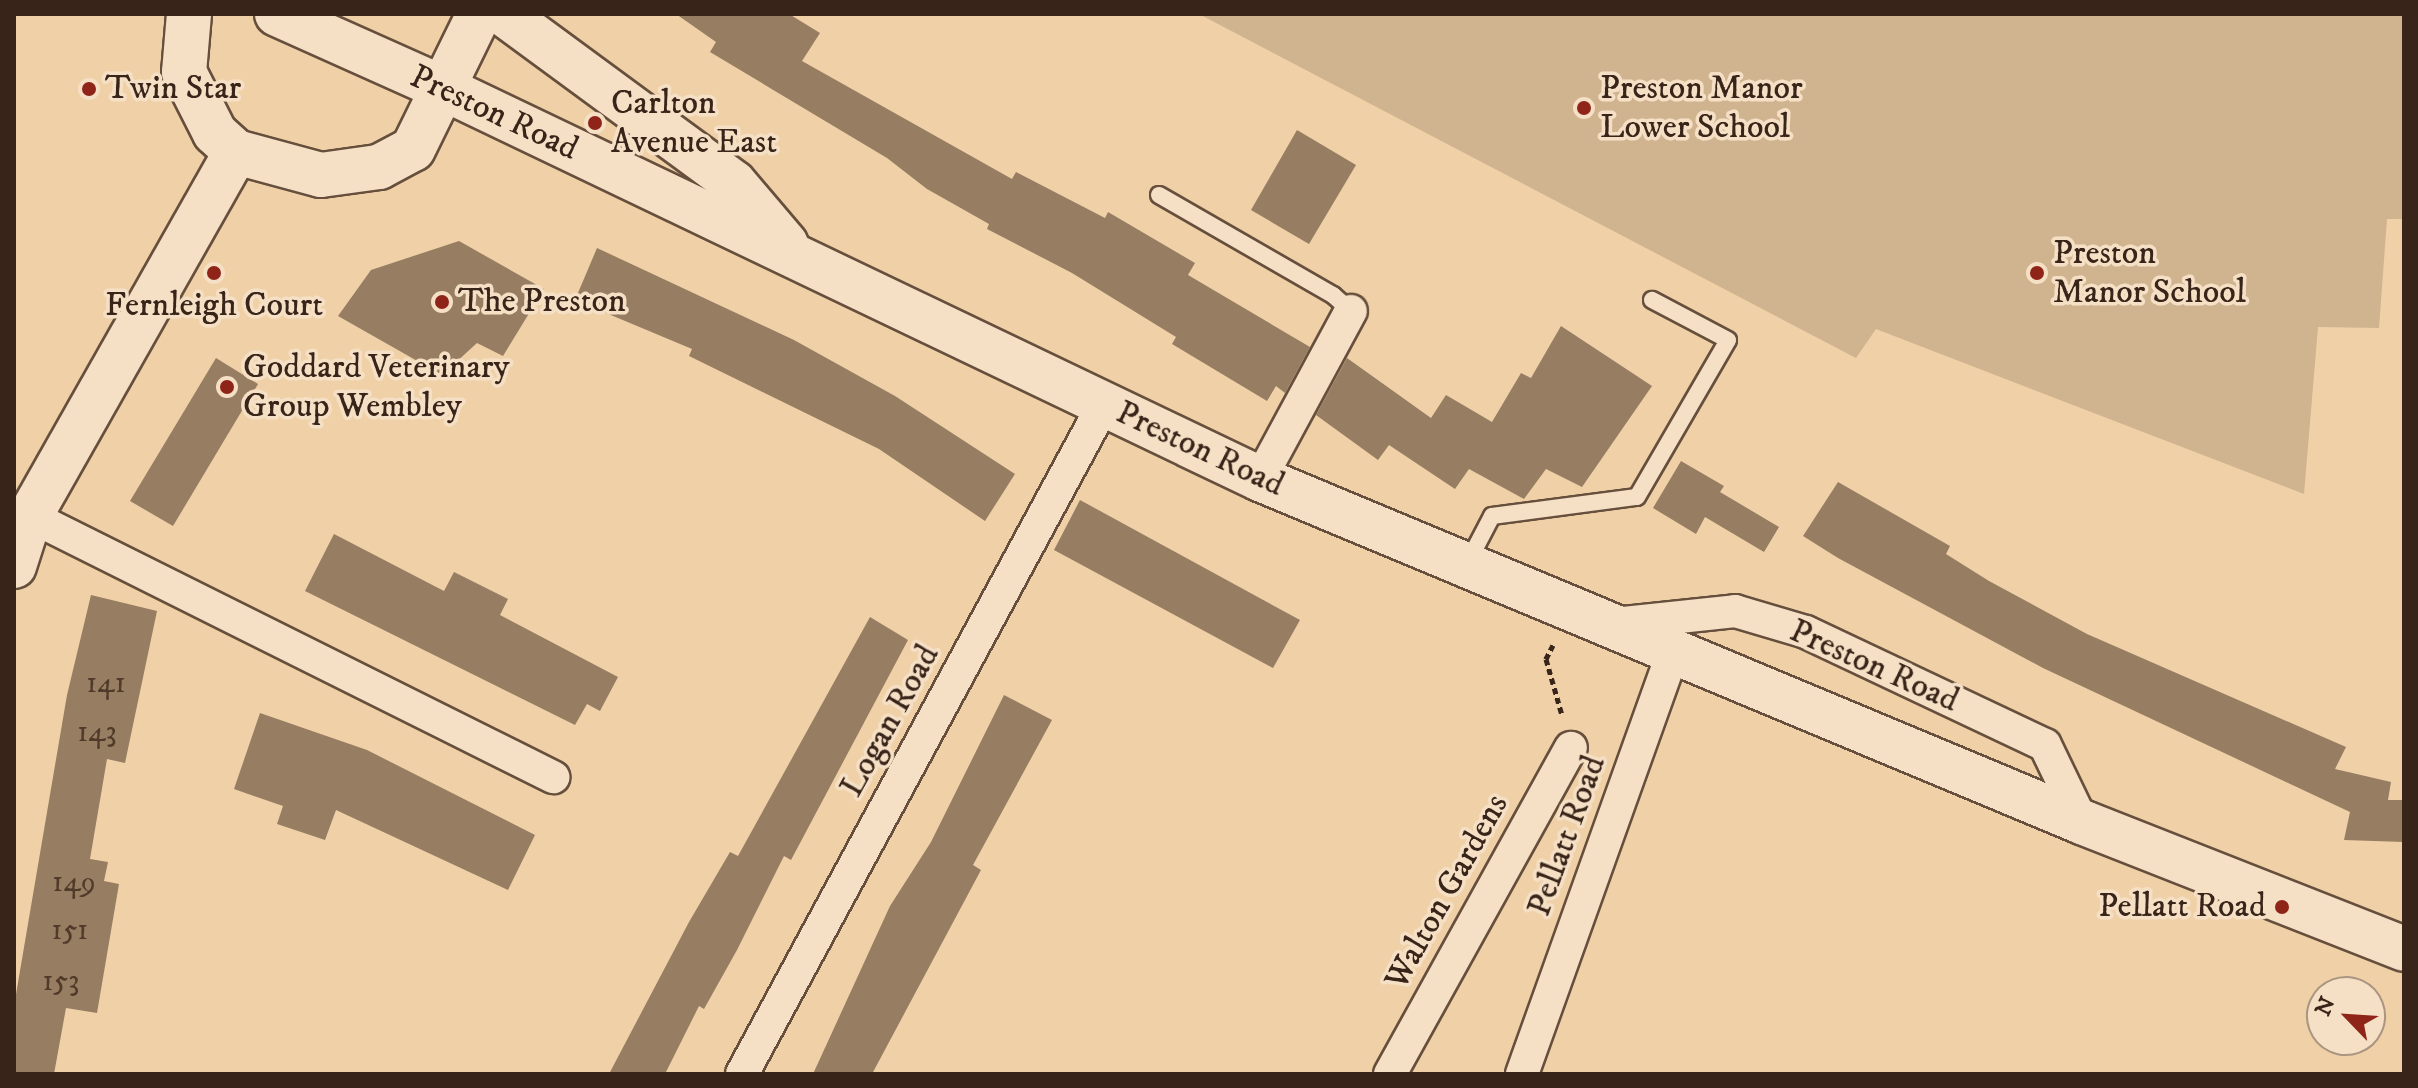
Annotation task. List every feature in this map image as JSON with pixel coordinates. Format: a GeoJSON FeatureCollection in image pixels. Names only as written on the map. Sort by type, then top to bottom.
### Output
{"type":"FeatureCollection","features":[{"type":"Feature","properties":{"kind":"street"},"geometry":{"type":"LineString","coordinates":[[189,14],[184,72],[215,133],[236,152],[321,175],[379,167],[413,149],[479,14]]}},
{"type":"Feature","properties":{"kind":"street","name":"Preston Road"},"geometry":{"type":"LineString","coordinates":[[277,14],[445,89],[1260,479],[2082,822],[2404,949]]}},
{"type":"Feature","properties":{"kind":"street","name":"Preston Road"},"geometry":{"type":"LineString","coordinates":[[504,14],[734,183],[796,257]]}},
{"type":"Feature","properties":{"kind":"street"},"geometry":{"type":"LineString","coordinates":[[14,566],[30,516],[236,152]]}},
{"type":"Feature","properties":{"kind":"street"},"geometry":{"type":"LineString","coordinates":[[1260,479],[1351,311]]}},
{"type":"Feature","properties":{"kind":"street","name":"Logan Road"},"geometry":{"type":"LineString","coordinates":[[742,1074],[1104,404]]}},
{"type":"Feature","properties":{"kind":"street"},"geometry":{"type":"LineString","coordinates":[[30,516],[553,777]]}},
{"type":"Feature","properties":{"kind":"street","name":"Preston Road"},"geometry":{"type":"LineString","coordinates":[[1591,617],[1735,611],[1806,632],[2045,745],[2082,822]]}},
{"type":"Feature","properties":{"kind":"street","name":"Pellatt Road"},"geometry":{"type":"LineString","coordinates":[[1532,1065],[1674,650]]}},
{"type":"Feature","properties":{"kind":"street","name":"Walton Gardens"},"geometry":{"type":"LineString","coordinates":[[1390,1074],[1571,748]]}},
{"type":"Feature","properties":{"kind":"lane"},"geometry":{"type":"LineString","coordinates":[[1159,195],[1333,295],[1351,311]]}},
{"type":"Feature","properties":{"kind":"lane"},"geometry":{"type":"LineString","coordinates":[[1466,565],[1492,516],[1637,497],[1728,340],[1652,300]]}},
{"type":"Feature","properties":{"kind":"path"},"geometry":{"type":"LineString","coordinates":[[1571,748],[1546,659],[1591,617]]}},
{"type":"Feature","properties":{"kind":"shaded area","name":"Preston Manor School"},"geometry":{"type":"Polygon","coordinates":[[[1199,14],[2404,14],[2404,219],[2387,219],[2379,328],[2318,327],[2304,494],[1876,329],[1856,358],[1199,14]]]}},
{"type":"Feature","properties":{"kind":"building"},"geometry":{"type":"Polygon","coordinates":[[[676,14],[789,14],[820,33],[802,61],[1012,179],[1016,172],[1105,218],[1108,212],[1195,263],[1188,275],[1310,347],[1285,393],[1276,386],[1267,401],[1172,344],[1176,337],[1072,273],[987,229],[989,224],[927,189],[887,158],[710,52],[716,42],[676,14]]]}},
{"type":"Feature","properties":{"kind":"building"},"geometry":{"type":"Polygon","coordinates":[[[1297,130],[1356,165],[1309,244],[1251,210],[1297,130]]]}},
{"type":"Feature","properties":{"kind":"building","name":"The Preston"},"geometry":{"type":"Polygon","coordinates":[[[459,241],[544,289],[503,356],[477,343],[442,375],[338,316],[371,270],[459,241]]]}},
{"type":"Feature","properties":{"kind":"building"},"geometry":{"type":"Polygon","coordinates":[[[597,248],[794,340],[895,396],[1015,474],[985,521],[879,449],[689,356],[692,349],[575,300],[597,248]]]}},
{"type":"Feature","properties":{"kind":"building"},"geometry":{"type":"Polygon","coordinates":[[[1561,326],[1652,386],[1582,487],[1546,469],[1524,499],[1469,469],[1455,489],[1389,445],[1378,460],[1316,415],[1347,358],[1431,418],[1446,395],[1492,422],[1521,373],[1531,378],[1561,326]]]}},
{"type":"Feature","properties":{"kind":"building"},"geometry":{"type":"Polygon","coordinates":[[[216,358],[258,384],[173,526],[130,501],[216,358]]]}},
{"type":"Feature","properties":{"kind":"building"},"geometry":{"type":"Polygon","coordinates":[[[1681,461],[1724,486],[1720,492],[1779,527],[1764,552],[1705,517],[1696,534],[1653,508],[1681,461]]]}},
{"type":"Feature","properties":{"kind":"building"},"geometry":{"type":"Polygon","coordinates":[[[1838,482],[1950,546],[1946,554],[1989,581],[2087,634],[2346,747],[2335,769],[2391,782],[2388,800],[2404,800],[2404,842],[2344,840],[2350,812],[2043,668],[1838,558],[1803,536],[1838,482]]]}},
{"type":"Feature","properties":{"kind":"building"},"geometry":{"type":"Polygon","coordinates":[[[1080,500],[1300,620],[1273,668],[1054,550],[1080,500]]]}},
{"type":"Feature","properties":{"kind":"building"},"geometry":{"type":"Polygon","coordinates":[[[334,534],[444,591],[454,572],[508,599],[500,615],[618,677],[600,711],[587,704],[575,725],[305,591],[334,534]]]}},
{"type":"Feature","properties":{"kind":"building"},"geometry":{"type":"Polygon","coordinates":[[[91,595],[157,611],[125,763],[107,759],[90,859],[108,862],[104,881],[119,884],[97,1013],[66,1008],[54,1074],[14,1074],[14,1006],[67,695],[91,595]]]}},
{"type":"Feature","properties":{"kind":"building"},"geometry":{"type":"Polygon","coordinates":[[[870,617],[908,640],[791,860],[784,856],[737,950],[704,1009],[699,1006],[665,1074],[609,1074],[689,922],[730,852],[738,856],[870,617]]]}},
{"type":"Feature","properties":{"kind":"building"},"geometry":{"type":"Polygon","coordinates":[[[1004,695],[1052,720],[973,865],[981,870],[872,1074],[813,1074],[890,906],[931,842],[1004,695]]]}},
{"type":"Feature","properties":{"kind":"building"},"geometry":{"type":"Polygon","coordinates":[[[260,713],[367,750],[535,835],[508,890],[336,810],[325,840],[277,824],[283,806],[234,789],[260,713]]]}},
{"type":"Feature","properties":{"kind":"place","name":"Twin Star"},"geometry":{"type":"Point","coordinates":[89,89]}},
{"type":"Feature","properties":{"kind":"place","name":"Preston Manor Lower School"},"geometry":{"type":"Point","coordinates":[1584,108]}},
{"type":"Feature","properties":{"kind":"place","name":"Carlton Avenue East"},"geometry":{"type":"Point","coordinates":[595,123]}},
{"type":"Feature","properties":{"kind":"place","name":"Fernleigh Court"},"geometry":{"type":"Point","coordinates":[214,273]}},
{"type":"Feature","properties":{"kind":"place","name":"Preston Manor School"},"geometry":{"type":"Point","coordinates":[2037,273]}},
{"type":"Feature","properties":{"kind":"place","name":"The Preston"},"geometry":{"type":"Point","coordinates":[442,302]}},
{"type":"Feature","properties":{"kind":"place","name":"Goddard Veterinary Group Wembley"},"geometry":{"type":"Point","coordinates":[227,387]}},
{"type":"Feature","properties":{"kind":"place","name":"Pellatt Road"},"geometry":{"type":"Point","coordinates":[2282,907]}}]}
